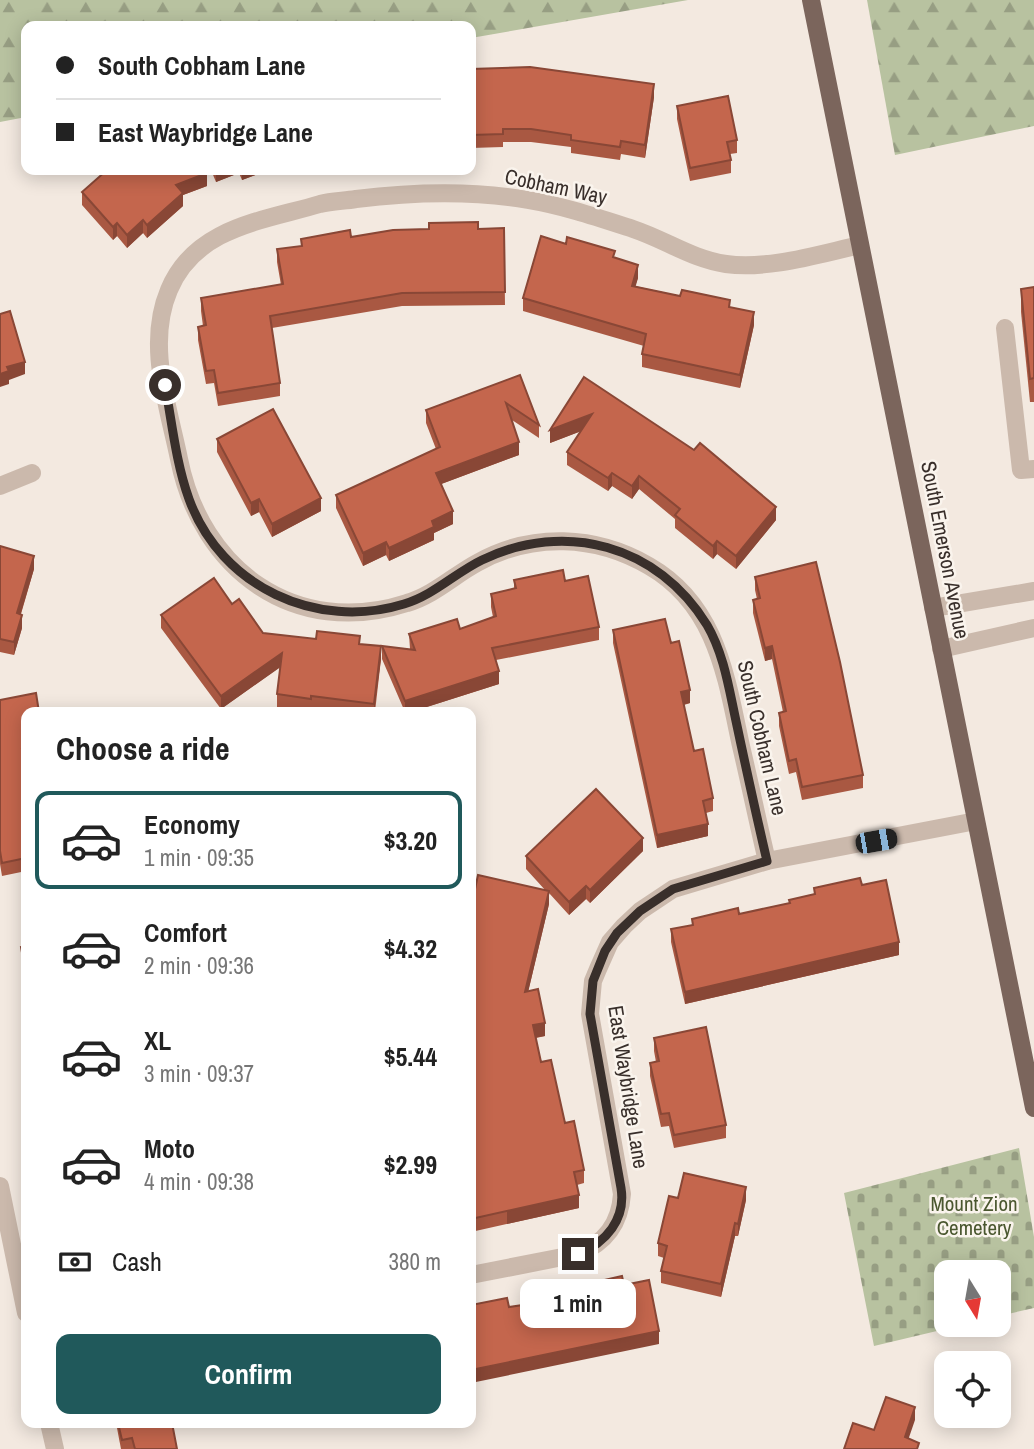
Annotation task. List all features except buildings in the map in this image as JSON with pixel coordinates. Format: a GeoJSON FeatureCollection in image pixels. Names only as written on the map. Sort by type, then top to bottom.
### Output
{"type":"FeatureCollection","features":[{"type":"Feature","properties":{"kind":"main road","name":"South Emerson Avenue"},"geometry":{"type":"LineString","coordinates":[[811,0],[1034,1108]]}},
{"type":"Feature","properties":{"kind":"street","name":"Cobham Way"},"geometry":{"type":"LineString","coordinates":[[173,281],[199,249],[214,238],[243,225],[335,201],[403,193],[457,193],[529,200],[609,221],[699,259],[731,265],[770,264],[860,245]]}},
{"type":"Feature","properties":{"kind":"street","name":"South Cobham Lane"},"geometry":{"type":"LineString","coordinates":[[173,281],[159,324],[160,363],[190,500],[204,530],[223,556],[255,584],[290,602],[314,609],[358,613],[382,610],[424,597],[481,561],[517,546],[542,541],[578,540],[633,556],[667,578],[688,598],[714,639],[725,674],[767,861]]}},
{"type":"Feature","properties":{"kind":"street"},"geometry":{"type":"LineString","coordinates":[[1004,328],[1021,470],[1034,469]]}},
{"type":"Feature","properties":{"kind":"street"},"geometry":{"type":"LineString","coordinates":[[0,486],[32,473]]}},
{"type":"Feature","properties":{"kind":"street"},"geometry":{"type":"LineString","coordinates":[[933,608],[1034,591]]}},
{"type":"Feature","properties":{"kind":"street"},"geometry":{"type":"LineString","coordinates":[[941,649],[1034,628]]}},
{"type":"Feature","properties":{"kind":"street","name":"East Waybridge Lane"},"geometry":{"type":"LineString","coordinates":[[476,1274],[578,1254],[595,1247],[608,1235],[620,1212],[622,1194],[590,1014],[593,981],[605,951],[617,933],[640,911],[673,889],[767,861],[976,821]]}},
{"type":"Feature","properties":{"kind":"street"},"geometry":{"type":"LineString","coordinates":[[0,1186],[21,1289]]}},
{"type":"Feature","properties":{"kind":"street"},"geometry":{"type":"LineString","coordinates":[[50,1428],[54,1449]]}},
{"type":"Feature","properties":{"kind":"green space"},"geometry":{"type":"Polygon","coordinates":[[[0,0],[688,0],[476,37],[476,21],[21,21],[21,118],[0,122],[0,0]]]}},
{"type":"Feature","properties":{"kind":"green space"},"geometry":{"type":"Polygon","coordinates":[[[867,0],[1034,0],[1034,126],[895,155],[867,0]]]}},
{"type":"Feature","properties":{"kind":"green space","name":"Mount Zion Cemetery"},"geometry":{"type":"Polygon","coordinates":[[[1019,1148],[1034,1237],[1034,1308],[1012,1313],[1012,1260],[934,1260],[934,1332],[874,1346],[844,1193],[1019,1148]]]}},
{"type":"Feature","properties":{"kind":"route"},"geometry":{"type":"LineString","coordinates":[[165,385],[182,473],[199,520],[223,556],[255,584],[271,593],[300,606],[339,613],[382,610],[424,597],[481,561],[517,546],[542,541],[578,540],[613,548],[652,567],[688,598],[714,639],[725,674],[767,861],[673,889],[640,911],[617,933],[605,951],[593,981],[590,1014],[622,1194],[620,1212],[608,1235],[595,1247],[578,1254]]}}]}
